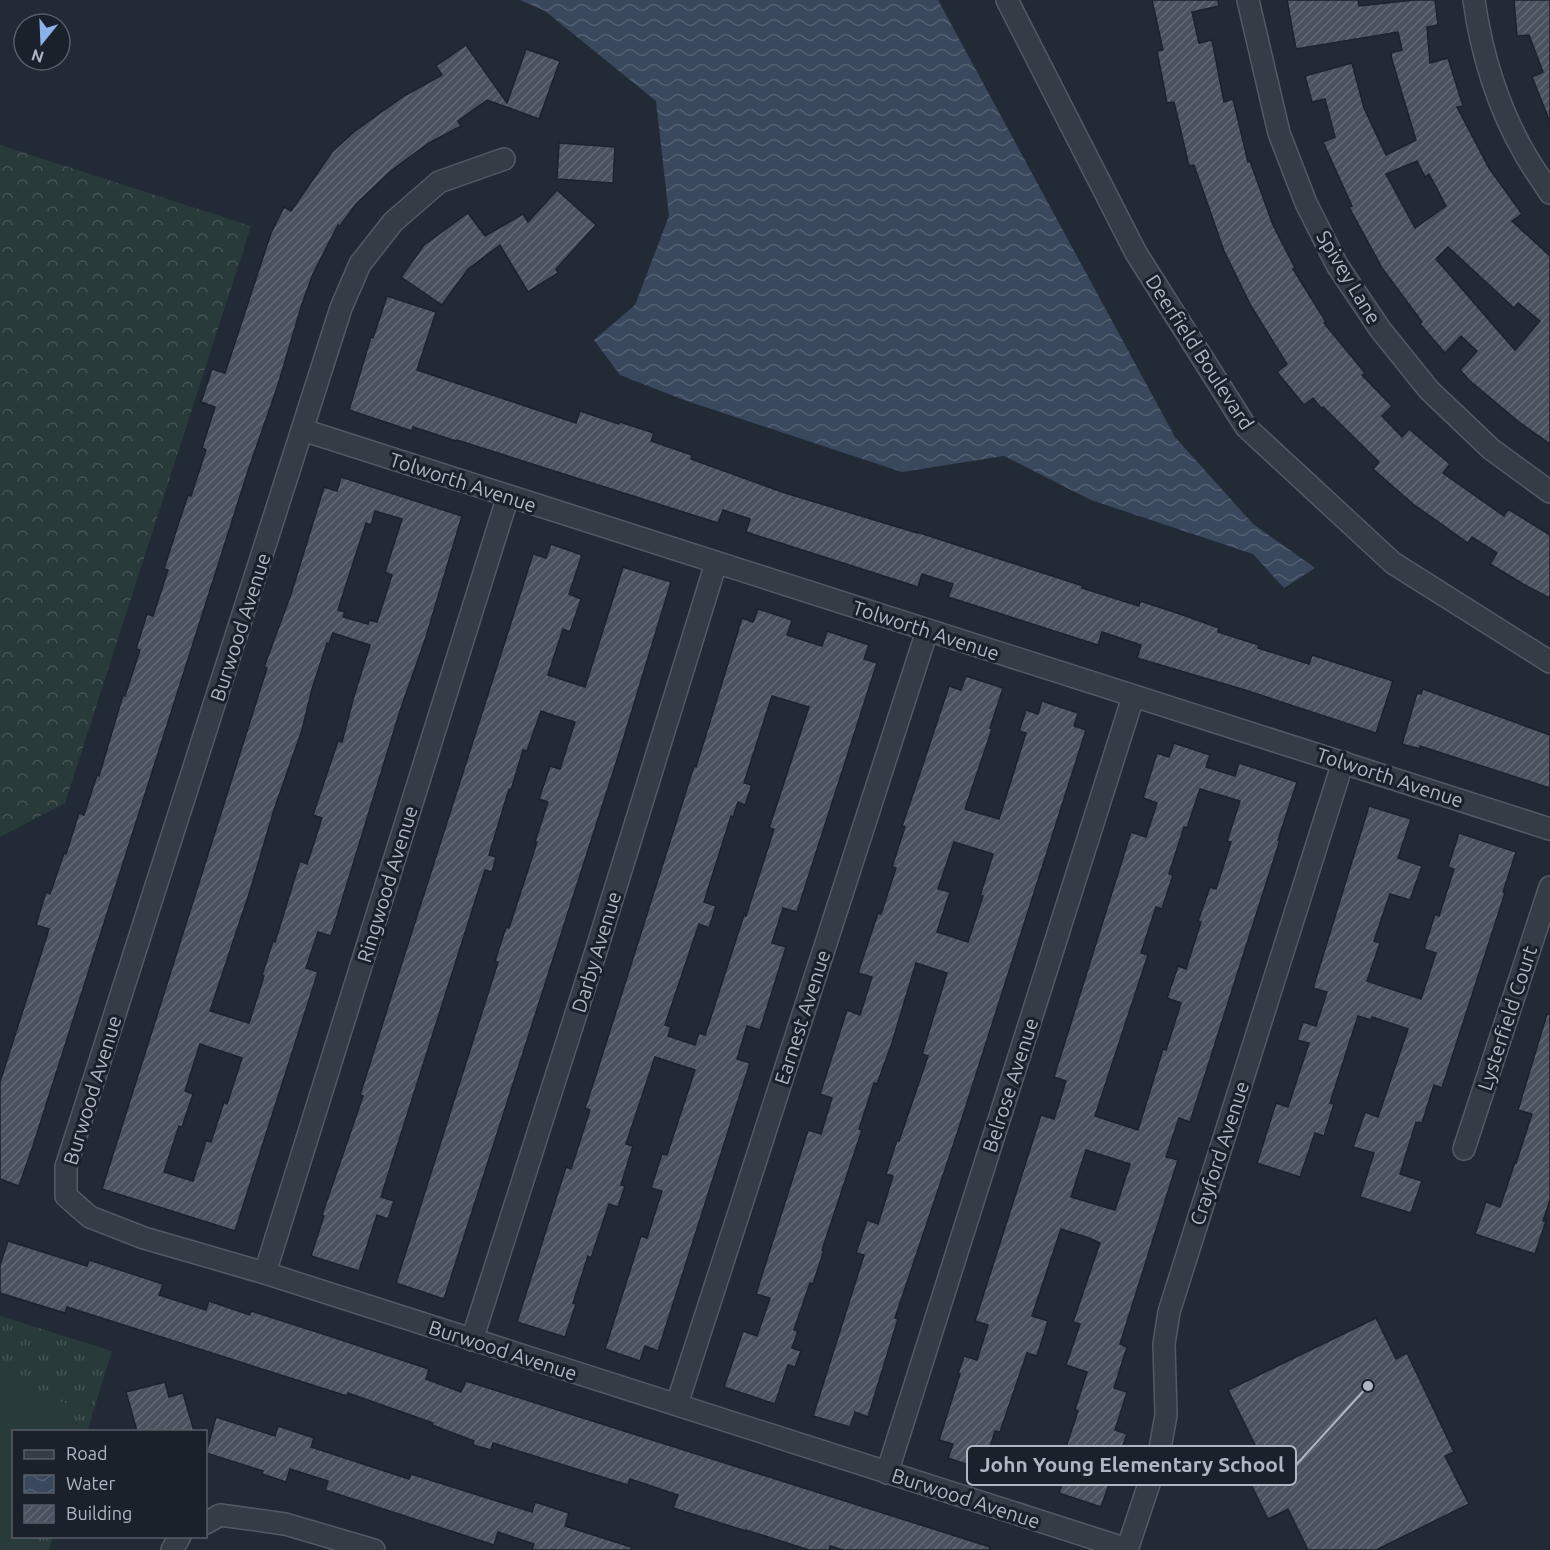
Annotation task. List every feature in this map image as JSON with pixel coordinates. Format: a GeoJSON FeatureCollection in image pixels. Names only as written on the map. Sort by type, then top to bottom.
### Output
{"type":"FeatureCollection","features":[{"type":"Feature","properties":{"kind":"street","name":"Deerfield Boulevard"},"geometry":{"type":"LineString","coordinates":[[1007,0],[1137,253],[1246,428],[1393,563],[1550,662]]}},
{"type":"Feature","properties":{"kind":"street","name":"Spivey Lane"},"geometry":{"type":"LineString","coordinates":[[1248,0],[1279,133],[1306,203],[1337,265],[1380,328],[1429,390],[1491,449],[1550,492]]}},
{"type":"Feature","properties":{"kind":"street"},"geometry":{"type":"LineString","coordinates":[[1474,0],[1482,43],[1500,101],[1524,153],[1550,193]]}},
{"type":"Feature","properties":{"kind":"street","name":"Burwood Avenue"},"geometry":{"type":"LineString","coordinates":[[504,159],[439,182],[393,222],[360,264],[341,308],[66,1167],[66,1196],[90,1217],[144,1238],[265,1273],[1127,1550]]}},
{"type":"Feature","properties":{"kind":"street","name":"Tolworth Avenue"},"geometry":{"type":"LineString","coordinates":[[303,430],[1550,829]]}},
{"type":"Feature","properties":{"kind":"street","name":"Ringwood Avenue"},"geometry":{"type":"LineString","coordinates":[[265,1273],[508,496]]}},
{"type":"Feature","properties":{"kind":"street","name":"Darby Avenue"},"geometry":{"type":"LineString","coordinates":[[472,1340],[717,563]]}},
{"type":"Feature","properties":{"kind":"street","name":"Earnest Avenue"},"geometry":{"type":"LineString","coordinates":[[677,1404],[927,631]]}},
{"type":"Feature","properties":{"kind":"street","name":"Belrose Avenue"},"geometry":{"type":"LineString","coordinates":[[887,1473],[1133,697]]}},
{"type":"Feature","properties":{"kind":"street","name":"Crayford Avenue"},"geometry":{"type":"LineString","coordinates":[[1127,1550],[1159,1454],[1166,1415],[1164,1344],[1169,1312],[1343,762]]}},
{"type":"Feature","properties":{"kind":"street","name":"Lysterfield Court"},"geometry":{"type":"LineString","coordinates":[[1464,1149],[1550,887]]}},
{"type":"Feature","properties":{"kind":"street"},"geometry":{"type":"LineString","coordinates":[[207,1522],[219,1515],[285,1524],[374,1550]]}},
{"type":"Feature","properties":{"kind":"green space"},"geometry":{"type":"Polygon","coordinates":[[[0,145],[251,226],[65,803],[0,837],[0,145]]]}},
{"type":"Feature","properties":{"kind":"green space"},"geometry":{"type":"Polygon","coordinates":[[[0,1316],[112,1351],[87,1430],[12,1430],[12,1538],[53,1538],[49,1550],[0,1550],[0,1316]]]}},
{"type":"Feature","properties":{"kind":"green space"},"geometry":{"type":"Polygon","coordinates":[[[0,1382],[66,1403],[57,1430],[12,1430],[12,1538],[26,1538],[22,1550],[0,1550],[0,1382]]]}},
{"type":"Feature","properties":{"kind":"water"},"geometry":{"type":"Polygon","coordinates":[[[520,0],[938,0],[1175,437],[1253,524],[1315,568],[1284,588],[1253,554],[1091,500],[1004,456],[902,472],[684,400],[620,375],[594,340],[635,305],[669,216],[656,101],[545,11],[520,0]]]}},
{"type":"Feature","properties":{"kind":"building"},"geometry":{"type":"Polygon","coordinates":[[[1152,0],[1218,0],[1219,6],[1192,12],[1199,43],[1212,40],[1224,102],[1233,99],[1248,162],[1250,161],[1273,225],[1295,268],[1293,269],[1326,322],[1324,323],[1365,373],[1362,375],[1392,406],[1382,416],[1402,437],[1409,429],[1450,464],[1443,473],[1504,516],[1508,509],[1550,535],[1550,598],[1490,564],[1497,553],[1472,537],[1468,543],[1413,504],[1373,469],[1379,462],[1323,407],[1321,408],[1313,398],[1304,405],[1277,372],[1287,364],[1251,306],[1224,251],[1194,165],[1189,166],[1174,102],[1167,103],[1157,51],[1163,50],[1152,0]]]}},
{"type":"Feature","properties":{"kind":"building"},"geometry":{"type":"Polygon","coordinates":[[[1287,0],[1358,0],[1359,6],[1435,0],[1438,25],[1427,27],[1430,63],[1448,58],[1463,106],[1457,107],[1489,168],[1522,214],[1512,221],[1550,256],[1550,444],[1519,422],[1460,370],[1477,351],[1461,336],[1445,353],[1420,324],[1422,322],[1382,268],[1349,207],[1352,206],[1323,142],[1335,137],[1325,99],[1312,102],[1305,76],[1352,63],[1364,108],[1386,155],[1416,140],[1392,60],[1391,53],[1402,50],[1398,32],[1296,49],[1287,0]],[[1417,161],[1386,174],[1415,228],[1446,206],[1429,174],[1425,177],[1417,161]],[[1448,247],[1436,259],[1515,350],[1540,321],[1518,303],[1514,308],[1448,247]]]}},
{"type":"Feature","properties":{"kind":"building"},"geometry":{"type":"Polygon","coordinates":[[[1514,0],[1550,0],[1550,122],[1532,77],[1543,72],[1529,35],[1517,36],[1514,0]]]}},
{"type":"Feature","properties":{"kind":"building"},"geometry":{"type":"Polygon","coordinates":[[[466,45],[507,103],[526,49],[560,61],[539,119],[487,100],[458,121],[461,126],[429,143],[392,170],[356,204],[340,226],[338,225],[313,274],[33,1146],[19,1186],[0,1179],[0,1082],[49,929],[36,925],[46,892],[50,894],[64,853],[66,854],[79,813],[84,815],[97,775],[99,776],[123,695],[125,696],[140,650],[136,649],[147,614],[153,616],[168,570],[164,569],[177,528],[188,495],[191,496],[206,450],[202,448],[215,407],[201,402],[212,369],[225,373],[271,233],[284,207],[291,211],[332,152],[355,131],[404,96],[442,75],[436,66],[466,45]]]}},
{"type":"Feature","properties":{"kind":"building"},"geometry":{"type":"Polygon","coordinates":[[[559,143],[615,147],[613,183],[557,179],[559,143]]]}},
{"type":"Feature","properties":{"kind":"building"},"geometry":{"type":"Polygon","coordinates":[[[557,190],[596,225],[556,269],[558,273],[528,292],[500,245],[468,269],[442,305],[401,277],[424,245],[468,213],[485,236],[523,214],[528,222],[557,190]]]}},
{"type":"Feature","properties":{"kind":"building"},"geometry":{"type":"Polygon","coordinates":[[[387,296],[436,312],[417,370],[576,423],[580,411],[619,424],[620,422],[654,433],[651,441],[692,455],[691,459],[782,492],[917,532],[1139,606],[1140,601],[1177,613],[1219,628],[1218,632],[1259,645],[1258,648],[1309,664],[1312,655],[1393,681],[1376,733],[1245,690],[1137,658],[1141,645],[1102,632],[1098,645],[948,597],[953,584],[922,574],[918,587],[746,532],[750,519],[723,510],[718,523],[457,440],[413,427],[412,431],[349,410],[371,337],[373,338],[387,296]]]}},
{"type":"Feature","properties":{"kind":"building"},"geometry":{"type":"Polygon","coordinates":[[[341,477],[462,516],[331,936],[318,932],[306,968],[318,972],[235,1231],[102,1189],[267,668],[264,667],[291,594],[324,487],[337,491],[341,477]],[[375,511],[371,525],[366,523],[338,610],[345,612],[343,617],[368,624],[369,620],[377,622],[392,575],[385,572],[402,519],[375,511]],[[333,633],[329,644],[327,643],[312,689],[302,730],[210,1011],[249,1023],[264,976],[262,975],[273,941],[275,942],[300,861],[307,864],[322,818],[313,815],[338,741],[342,742],[370,645],[333,633]],[[200,1044],[185,1091],[193,1094],[182,1127],[179,1126],[164,1172],[193,1181],[206,1141],[211,1142],[224,1102],[227,1104],[242,1058],[200,1044]]]}},
{"type":"Feature","properties":{"kind":"building"},"geometry":{"type":"Polygon","coordinates":[[[551,544],[582,555],[569,594],[581,599],[570,632],[563,629],[548,675],[585,687],[623,567],[671,582],[617,760],[444,1299],[396,1283],[498,962],[495,961],[506,927],[509,928],[537,842],[535,842],[548,802],[539,799],[550,766],[560,769],[575,722],[541,711],[527,751],[523,750],[511,790],[509,789],[489,855],[496,857],[492,872],[485,870],[381,1197],[394,1201],[388,1219],[377,1215],[359,1271],[311,1256],[324,1216],[322,1215],[363,1096],[360,1095],[533,554],[546,558],[551,544]]]}},
{"type":"Feature","properties":{"kind":"building"},"geometry":{"type":"Polygon","coordinates":[[[758,609],[792,620],[787,635],[822,646],[827,631],[869,645],[864,659],[877,663],[797,912],[783,908],[772,943],[786,947],[760,1030],[747,1026],[737,1059],[750,1063],[658,1351],[645,1346],[640,1361],[605,1349],[641,1236],[647,1238],[662,1191],[651,1188],[662,1154],[667,1155],[695,1070],[655,1057],[626,1144],[633,1146],[621,1185],[625,1186],[618,1207],[609,1204],[591,1258],[588,1256],[565,1337],[517,1322],[566,1167],[571,1169],[590,1110],[585,1108],[742,618],[753,622],[758,609]],[[772,696],[744,783],[752,785],[745,805],[738,802],[733,817],[731,816],[704,902],[716,906],[709,928],[699,924],[665,1025],[671,1027],[668,1036],[695,1045],[699,1033],[705,1035],[774,829],[769,828],[809,707],[772,696]]]}},
{"type":"Feature","properties":{"kind":"building"},"geometry":{"type":"Polygon","coordinates":[[[966,676],[1003,688],[965,809],[999,819],[1026,733],[1019,731],[1026,710],[1038,714],[1042,701],[1078,713],[1074,726],[1086,730],[958,1131],[895,1318],[898,1319],[868,1417],[855,1412],[850,1427],[813,1416],[864,1255],[856,1253],[867,1220],[878,1224],[893,1176],[886,1174],[928,1056],[922,1054],[947,973],[916,963],[892,1043],[877,1084],[874,1083],[859,1129],[862,1130],[813,1284],[810,1283],[794,1330],[798,1331],[792,1348],[801,1351],[795,1367],[788,1365],[775,1404],[724,1387],[743,1331],[757,1336],[770,1298],[756,1294],[808,1130],[821,1134],[832,1098],[820,1094],[847,1010],[860,1015],[872,977],[858,973],[896,868],[892,867],[905,827],[902,826],[949,686],[961,690],[966,676]],[[954,842],[938,889],[950,892],[937,932],[968,942],[983,896],[980,896],[993,854],[954,842]]]}},
{"type":"Feature","properties":{"kind":"building"},"geometry":{"type":"Polygon","coordinates":[[[1423,689],[1550,735],[1550,788],[1420,746],[1420,749],[1402,744],[1417,693],[1421,694],[1423,689]]]}},
{"type":"Feature","properties":{"kind":"building"},"geometry":{"type":"Polygon","coordinates":[[[1174,743],[1210,755],[1206,767],[1235,776],[1239,763],[1297,782],[1190,1122],[1179,1118],[1166,1157],[1178,1160],[1120,1344],[1127,1347],[1114,1388],[1127,1392],[1115,1430],[1127,1434],[1101,1507],[1059,1493],[1071,1455],[1064,1453],[1078,1411],[1075,1410],[1087,1372],[1066,1365],[1080,1324],[1073,1322],[1100,1243],[1089,1238],[1061,1229],[1032,1316],[1048,1321],[1037,1356],[1027,1353],[1000,1432],[995,1431],[983,1470],[948,1458],[953,1444],[939,1440],[964,1356],[977,1360],[988,1325],[975,1321],[1041,1115],[1054,1119],[1066,1081],[1054,1077],[1131,832],[1146,837],[1157,803],[1143,798],[1157,753],[1169,757],[1174,743]],[[1200,789],[1187,828],[1184,827],[1169,874],[1173,875],[1162,909],[1156,907],[1141,953],[1148,955],[1095,1116],[1138,1130],[1163,1049],[1166,1050],[1181,1003],[1167,998],[1178,966],[1186,969],[1201,922],[1198,921],[1210,887],[1216,889],[1231,842],[1227,841],[1240,801],[1200,789]],[[1086,1150],[1071,1197],[1115,1210],[1130,1164],[1086,1150]]]}},
{"type":"Feature","properties":{"kind":"building"},"geometry":{"type":"Polygon","coordinates":[[[1369,806],[1411,819],[1398,858],[1422,866],[1410,900],[1390,894],[1374,941],[1380,943],[1367,981],[1421,999],[1436,953],[1424,949],[1435,914],[1439,916],[1454,869],[1448,867],[1459,833],[1516,852],[1442,1088],[1434,1085],[1422,1123],[1416,1122],[1400,1174],[1422,1181],[1411,1213],[1360,1197],[1374,1153],[1353,1147],[1365,1112],[1378,1117],[1408,1029],[1372,1017],[1371,1020],[1358,1016],[1330,1103],[1334,1104],[1324,1136],[1315,1133],[1300,1177],[1257,1163],[1276,1103],[1288,1107],[1309,1043],[1297,1040],[1303,1022],[1316,1026],[1327,992],[1313,988],[1369,806]]]}},
{"type":"Feature","properties":{"kind":"building"},"geometry":{"type":"Polygon","coordinates":[[[1547,1014],[1550,1014],[1550,1200],[1535,1254],[1475,1234],[1486,1202],[1500,1207],[1516,1163],[1532,1114],[1518,1110],[1547,1014]]]}},
{"type":"Feature","properties":{"kind":"building"},"geometry":{"type":"Polygon","coordinates":[[[8,1241],[87,1266],[89,1260],[163,1284],[159,1295],[206,1310],[209,1301],[250,1315],[251,1311],[429,1369],[426,1379],[461,1392],[466,1381],[990,1547],[989,1550],[843,1550],[830,1546],[829,1550],[809,1550],[746,1531],[673,1508],[678,1495],[630,1479],[628,1485],[493,1443],[491,1450],[473,1445],[474,1441],[432,1425],[433,1423],[348,1393],[347,1396],[67,1307],[65,1313],[0,1293],[0,1265],[8,1241]]]}},
{"type":"Feature","properties":{"kind":"building"},"geometry":{"type":"Polygon","coordinates":[[[1376,1318],[1396,1359],[1407,1353],[1454,1452],[1445,1456],[1469,1504],[1376,1550],[1308,1550],[1288,1509],[1268,1519],[1242,1466],[1261,1457],[1228,1390],[1376,1318]]]}},
{"type":"Feature","properties":{"kind":"building"},"geometry":{"type":"Polygon","coordinates":[[[165,1382],[169,1397],[183,1393],[194,1430],[137,1430],[126,1392],[165,1382]]]}},
{"type":"Feature","properties":{"kind":"building"},"geometry":{"type":"Polygon","coordinates":[[[216,1417],[275,1436],[278,1426],[314,1438],[311,1447],[409,1479],[411,1474],[532,1512],[535,1502],[569,1513],[565,1526],[631,1547],[631,1550],[532,1550],[534,1544],[498,1532],[494,1545],[325,1490],[328,1481],[290,1469],[286,1482],[262,1474],[263,1471],[207,1453],[216,1417]]]}},
{"type":"Feature","properties":{"kind":"place","name":"John Young Elementary School"},"geometry":{"type":"Point","coordinates":[1368,1386]}}]}
